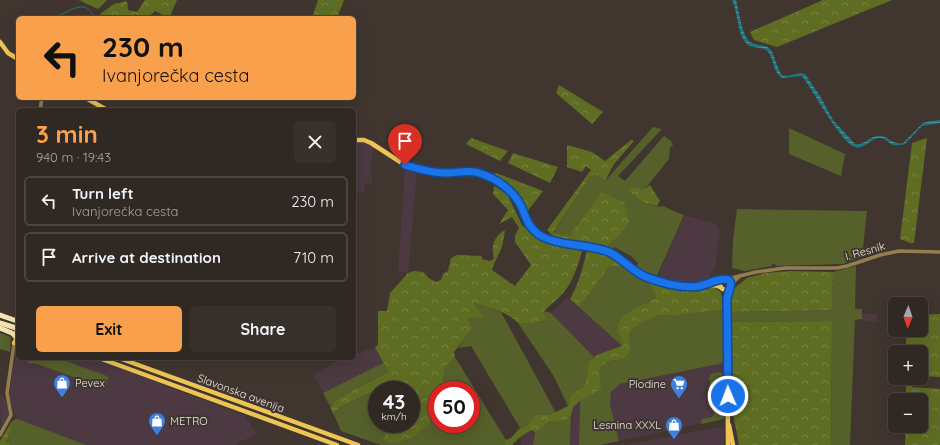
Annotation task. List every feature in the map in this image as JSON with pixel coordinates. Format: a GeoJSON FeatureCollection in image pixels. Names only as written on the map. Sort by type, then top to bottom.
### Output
{"type":"FeatureCollection","features":[{"type":"Feature","properties":{"kind":"highway"},"geometry":{"type":"LineString","coordinates":[[0,315],[16,319]]}},
{"type":"Feature","properties":{"kind":"highway"},"geometry":{"type":"LineString","coordinates":[[0,323],[16,328]]}},
{"type":"Feature","properties":{"kind":"highway"},"geometry":{"type":"LineString","coordinates":[[0,328],[12,333],[16,337]]}},
{"type":"Feature","properties":{"kind":"main road"},"geometry":{"type":"LineString","coordinates":[[0,42],[8,53],[16,58]]}},
{"type":"Feature","properties":{"kind":"main road"},"geometry":{"type":"LineString","coordinates":[[90,100],[104,108]]}},
{"type":"Feature","properties":{"kind":"main road"},"geometry":{"type":"LineString","coordinates":[[356,140],[364,140],[371,143],[405,165],[441,172],[470,171],[480,173],[512,193],[521,206],[531,227],[542,236],[556,241],[591,247],[608,252],[637,272],[660,282],[682,286],[714,285],[726,289],[730,286]]}},
{"type":"Feature","properties":{"kind":"main road"},"geometry":{"type":"LineString","coordinates":[[700,286],[725,279]]}},
{"type":"Feature","properties":{"kind":"main road"},"geometry":{"type":"LineString","coordinates":[[725,279],[730,286],[727,298],[728,445]]}},
{"type":"Feature","properties":{"kind":"main road"},"geometry":{"type":"LineString","coordinates":[[725,279],[720,284],[727,298]]}},
{"type":"Feature","properties":{"kind":"main road"},"geometry":{"type":"LineString","coordinates":[[14,343],[16,337]]}},
{"type":"Feature","properties":{"kind":"main road","name":"Slavonska avenija"},"geometry":{"type":"LineString","coordinates":[[104,360],[337,445]]}},
{"type":"Feature","properties":{"kind":"main road","name":"Slavonska avenija"},"geometry":{"type":"LineString","coordinates":[[124,360],[358,445]]}},
{"type":"Feature","properties":{"kind":"main road"},"geometry":{"type":"LineString","coordinates":[[728,421],[733,445]]}},
{"type":"Feature","properties":{"kind":"street","name":"I. Resnik"},"geometry":{"type":"LineString","coordinates":[[725,279],[785,268],[837,268],[899,251],[940,252]]}},
{"type":"Feature","properties":{"kind":"street","name":"I. Resnik"},"geometry":{"type":"LineString","coordinates":[[730,286],[736,279],[747,274]]}},
{"type":"Feature","properties":{"kind":"street"},"geometry":{"type":"LineString","coordinates":[[0,435],[11,414],[7,393],[14,343]]}},
{"type":"Feature","properties":{"kind":"shaded area"},"geometry":{"type":"Polygon","coordinates":[[[356,141],[366,142],[374,146],[371,164],[372,183],[364,183],[365,192],[356,193],[356,141]]]}},
{"type":"Feature","properties":{"kind":"shaded area"},"geometry":{"type":"Polygon","coordinates":[[[405,167],[417,170],[408,273],[398,272],[405,167]]]}},
{"type":"Feature","properties":{"kind":"shaded area"},"geometry":{"type":"Polygon","coordinates":[[[684,215],[717,224],[720,233],[715,267],[708,280],[703,282],[679,283],[659,277],[684,215]]]}},
{"type":"Feature","properties":{"kind":"shaded area"},"geometry":{"type":"Polygon","coordinates":[[[568,297],[622,346],[594,357],[551,313],[568,297]]]}},
{"type":"Feature","properties":{"kind":"shaded area"},"geometry":{"type":"Polygon","coordinates":[[[862,314],[877,314],[877,321],[862,321],[862,314]]]}},
{"type":"Feature","properties":{"kind":"shaded area"},"geometry":{"type":"Polygon","coordinates":[[[375,347],[383,363],[324,393],[313,374],[340,360],[356,360],[356,355],[367,349],[368,351],[375,347]]]}},
{"type":"Feature","properties":{"kind":"shaded area"},"geometry":{"type":"Polygon","coordinates":[[[16,353],[16,360],[98,360],[243,415],[258,434],[237,443],[237,445],[86,445],[16,419],[17,415],[13,411],[9,394],[16,353]]]}},
{"type":"Feature","properties":{"kind":"shaded area"},"geometry":{"type":"Polygon","coordinates":[[[724,363],[723,419],[619,441],[610,404],[611,392],[620,384],[724,363]]]}},
{"type":"Feature","properties":{"kind":"shaded area"},"geometry":{"type":"Polygon","coordinates":[[[0,396],[5,398],[10,410],[10,416],[1,429],[0,396]]]}},
{"type":"Feature","properties":{"kind":"shaded area"},"geometry":{"type":"Polygon","coordinates":[[[580,401],[579,445],[570,445],[573,407],[580,401]]]}},
{"type":"Feature","properties":{"kind":"shaded area"},"geometry":{"type":"Polygon","coordinates":[[[718,427],[724,430],[724,445],[626,445],[718,427]]]}},
{"type":"Feature","properties":{"kind":"shaded area"},"geometry":{"type":"Polygon","coordinates":[[[533,430],[535,433],[533,445],[521,445],[522,439],[520,437],[533,430]]]}},
{"type":"Feature","properties":{"kind":"green space"},"geometry":{"type":"Polygon","coordinates":[[[79,0],[107,0],[98,9],[79,0]]]}},
{"type":"Feature","properties":{"kind":"green space"},"geometry":{"type":"Polygon","coordinates":[[[145,0],[177,0],[170,16],[165,16],[155,11],[149,16],[102,16],[100,14],[114,4],[127,1],[128,10],[137,12],[145,0]]]}},
{"type":"Feature","properties":{"kind":"green space"},"geometry":{"type":"Polygon","coordinates":[[[318,0],[344,0],[338,16],[313,16],[318,0]]]}},
{"type":"Feature","properties":{"kind":"green space"},"geometry":{"type":"Polygon","coordinates":[[[823,0],[892,0],[777,47],[754,40],[750,32],[823,0]]]}},
{"type":"Feature","properties":{"kind":"green space"},"geometry":{"type":"Polygon","coordinates":[[[559,85],[603,112],[592,124],[556,93],[559,85]]]}},
{"type":"Feature","properties":{"kind":"green space"},"geometry":{"type":"Polygon","coordinates":[[[653,127],[662,129],[618,176],[625,181],[664,136],[671,141],[673,146],[670,147],[669,159],[645,189],[632,187],[642,199],[649,204],[654,206],[664,206],[684,215],[656,278],[635,269],[638,263],[631,256],[614,247],[613,249],[608,250],[609,245],[622,233],[601,192],[571,233],[574,236],[553,234],[590,177],[595,174],[605,181],[653,127]]]}},
{"type":"Feature","properties":{"kind":"green space"},"geometry":{"type":"Polygon","coordinates":[[[789,128],[845,154],[841,176],[789,154],[789,128]]]}},
{"type":"Feature","properties":{"kind":"green space"},"geometry":{"type":"Polygon","coordinates":[[[471,138],[508,151],[500,161],[466,144],[471,138]]]}},
{"type":"Feature","properties":{"kind":"green space"},"geometry":{"type":"Polygon","coordinates":[[[927,138],[914,243],[910,243],[900,239],[912,143],[927,138]]]}},
{"type":"Feature","properties":{"kind":"green space"},"geometry":{"type":"Polygon","coordinates":[[[631,140],[634,141],[614,164],[605,181],[595,174],[590,177],[553,233],[573,236],[571,233],[601,192],[624,202],[629,222],[622,233],[609,245],[608,250],[552,238],[552,235],[547,230],[591,170],[586,166],[582,172],[567,167],[567,145],[592,152],[605,161],[631,140]]]}},
{"type":"Feature","properties":{"kind":"green space"},"geometry":{"type":"Polygon","coordinates":[[[513,153],[558,167],[550,183],[508,163],[513,153]]]}},
{"type":"Feature","properties":{"kind":"green space"},"geometry":{"type":"Polygon","coordinates":[[[496,173],[543,191],[527,212],[518,192],[492,175],[496,173]]]}},
{"type":"Feature","properties":{"kind":"green space"},"geometry":{"type":"Polygon","coordinates":[[[650,185],[660,201],[657,206],[646,203],[628,191],[632,187],[645,189],[650,185]]]}},
{"type":"Feature","properties":{"kind":"green space"},"geometry":{"type":"Polygon","coordinates":[[[494,186],[507,194],[522,225],[540,241],[583,248],[575,272],[567,288],[561,296],[544,311],[546,320],[534,323],[518,323],[514,319],[497,310],[473,303],[484,317],[467,318],[473,328],[454,352],[455,357],[445,367],[443,381],[428,381],[428,425],[420,431],[420,381],[371,381],[388,372],[375,347],[378,345],[378,311],[387,311],[390,293],[408,273],[414,271],[423,272],[430,279],[436,282],[441,280],[443,274],[448,271],[451,258],[457,255],[482,256],[482,259],[490,261],[494,259],[494,243],[503,231],[505,231],[502,247],[492,270],[515,286],[531,265],[515,242],[515,236],[519,228],[512,217],[499,224],[508,210],[493,194],[494,186]]]}},
{"type":"Feature","properties":{"kind":"green space"},"geometry":{"type":"Polygon","coordinates":[[[737,209],[867,211],[862,257],[843,264],[776,266],[775,264],[772,264],[772,266],[745,271],[732,268],[733,240],[737,209]]]}},
{"type":"Feature","properties":{"kind":"green space"},"geometry":{"type":"Polygon","coordinates":[[[587,250],[606,256],[623,267],[610,266],[579,307],[570,299],[578,281],[587,250]]]}},
{"type":"Feature","properties":{"kind":"green space"},"geometry":{"type":"Polygon","coordinates":[[[610,266],[623,267],[637,276],[648,280],[656,298],[637,307],[624,345],[622,346],[579,307],[610,266]]]}},
{"type":"Feature","properties":{"kind":"green space"},"geometry":{"type":"Polygon","coordinates":[[[856,266],[855,309],[862,309],[862,319],[855,320],[850,445],[831,445],[832,321],[732,322],[732,312],[832,310],[833,272],[856,266]]]}},
{"type":"Feature","properties":{"kind":"green space"},"geometry":{"type":"Polygon","coordinates":[[[791,271],[833,272],[832,310],[732,312],[732,290],[747,278],[766,273],[791,271]]]}},
{"type":"Feature","properties":{"kind":"green space"},"geometry":{"type":"Polygon","coordinates":[[[648,280],[680,289],[713,287],[721,292],[724,310],[677,316],[660,315],[633,329],[629,336],[630,352],[624,359],[610,361],[599,367],[601,389],[580,401],[573,407],[571,416],[566,420],[549,422],[535,433],[533,430],[528,432],[512,445],[505,445],[503,441],[511,438],[519,429],[527,425],[535,414],[550,415],[568,406],[570,396],[585,385],[589,361],[597,355],[624,345],[617,331],[621,317],[656,298],[648,280]]]}},
{"type":"Feature","properties":{"kind":"green space"},"geometry":{"type":"Polygon","coordinates":[[[473,303],[483,304],[501,312],[556,413],[550,415],[535,414],[527,425],[520,428],[471,346],[458,348],[473,328],[467,318],[473,303]]]}},
{"type":"Feature","properties":{"kind":"green space"},"geometry":{"type":"Polygon","coordinates":[[[724,310],[724,363],[620,384],[611,392],[610,404],[619,441],[600,445],[579,445],[580,401],[583,399],[598,367],[610,361],[624,359],[629,336],[633,329],[660,315],[677,316],[724,310]]]}},
{"type":"Feature","properties":{"kind":"green space"},"geometry":{"type":"Polygon","coordinates":[[[544,311],[551,313],[594,357],[589,361],[585,385],[570,396],[568,406],[553,375],[518,323],[534,323],[546,320],[544,311]]]}},
{"type":"Feature","properties":{"kind":"green space"},"geometry":{"type":"Polygon","coordinates":[[[940,314],[940,377],[928,376],[928,345],[906,345],[906,337],[928,337],[928,315],[940,314]]]}},
{"type":"Feature","properties":{"kind":"green space"},"geometry":{"type":"Polygon","coordinates":[[[832,321],[831,445],[739,445],[733,414],[731,322],[832,321]]]}},
{"type":"Feature","properties":{"kind":"green space"},"geometry":{"type":"Polygon","coordinates":[[[0,333],[11,337],[10,352],[0,349],[0,333]]]}},
{"type":"Feature","properties":{"kind":"green space"},"geometry":{"type":"Polygon","coordinates":[[[455,357],[470,381],[443,381],[445,367],[455,357]]]}},
{"type":"Feature","properties":{"kind":"green space"},"geometry":{"type":"Polygon","coordinates":[[[63,360],[107,376],[108,378],[105,388],[95,389],[96,385],[34,363],[30,364],[27,361],[63,360]]]}},
{"type":"Feature","properties":{"kind":"green space"},"geometry":{"type":"Polygon","coordinates":[[[383,363],[388,372],[371,381],[368,381],[368,383],[337,399],[330,406],[323,393],[383,363]]]}},
{"type":"Feature","properties":{"kind":"green space"},"geometry":{"type":"Polygon","coordinates":[[[720,372],[725,375],[724,419],[702,424],[702,419],[712,417],[715,413],[709,378],[711,374],[720,372]]]}},
{"type":"Feature","properties":{"kind":"green space"},"geometry":{"type":"Polygon","coordinates":[[[368,383],[368,394],[338,408],[334,415],[330,407],[337,399],[368,383]]]}},
{"type":"Feature","properties":{"kind":"green space"},"geometry":{"type":"Polygon","coordinates":[[[906,385],[912,385],[912,387],[940,389],[940,445],[905,445],[906,433],[928,433],[928,393],[906,393],[906,385]]]}},
{"type":"Feature","properties":{"kind":"green space"},"geometry":{"type":"Polygon","coordinates":[[[368,394],[368,433],[387,433],[383,440],[393,444],[412,433],[420,433],[420,428],[428,424],[428,433],[480,433],[480,398],[506,440],[503,441],[505,445],[381,445],[341,431],[334,415],[338,408],[368,394]]]}},
{"type":"Feature","properties":{"kind":"green space"},"geometry":{"type":"Polygon","coordinates":[[[571,416],[570,445],[533,445],[535,433],[542,426],[554,421],[566,419],[571,416]]]}},
{"type":"Feature","properties":{"kind":"green space"},"geometry":{"type":"Polygon","coordinates":[[[16,419],[86,445],[11,445],[6,441],[12,429],[9,426],[11,422],[16,419]]]}},
{"type":"Feature","properties":{"kind":"green space"},"geometry":{"type":"Polygon","coordinates":[[[9,426],[12,429],[6,441],[11,445],[0,445],[0,441],[9,426]]]}},
{"type":"Feature","properties":{"kind":"green space"},"geometry":{"type":"Polygon","coordinates":[[[387,433],[418,433],[412,438],[393,444],[382,440],[387,433]]]}},
{"type":"Feature","properties":{"kind":"water"},"geometry":{"type":"Polygon","coordinates":[[[732,0],[736,0],[741,24],[749,40],[752,43],[766,46],[770,49],[782,75],[787,76],[800,73],[805,74],[820,96],[833,120],[855,144],[861,144],[875,136],[885,137],[895,143],[903,143],[923,123],[940,120],[940,123],[922,126],[905,144],[892,145],[886,140],[877,138],[862,147],[855,147],[842,136],[802,76],[782,78],[777,73],[771,56],[766,50],[750,46],[745,42],[740,33],[732,0]]]}},
{"type":"Feature","properties":{"kind":"waterway"},"geometry":{"type":"LineString","coordinates":[[319,16],[332,1]]}},
{"type":"Feature","properties":{"kind":"waterway"},"geometry":{"type":"LineString","coordinates":[[57,16],[80,7],[86,8],[94,16]]}},
{"type":"Feature","properties":{"kind":"place","name":"Pevex"},"geometry":{"type":"Point","coordinates":[62,398]}},
{"type":"Feature","properties":{"kind":"place","name":"Plodine"},"geometry":{"type":"Point","coordinates":[679,399]}},
{"type":"Feature","properties":{"kind":"place","name":"METRO"},"geometry":{"type":"Point","coordinates":[157,436]}},
{"type":"Feature","properties":{"kind":"place","name":"Lesnina XXXL"},"geometry":{"type":"Point","coordinates":[674,440]}},
{"type":"Feature","properties":{"kind":"route"},"geometry":{"type":"LineString","coordinates":[[405,165],[423,170],[447,173],[470,171],[480,173],[492,179],[512,193],[518,200],[531,227],[542,236],[550,240],[591,247],[608,252],[633,270],[660,282],[682,286],[700,286],[724,279],[729,280],[731,284],[727,298],[728,396]]}}]}
